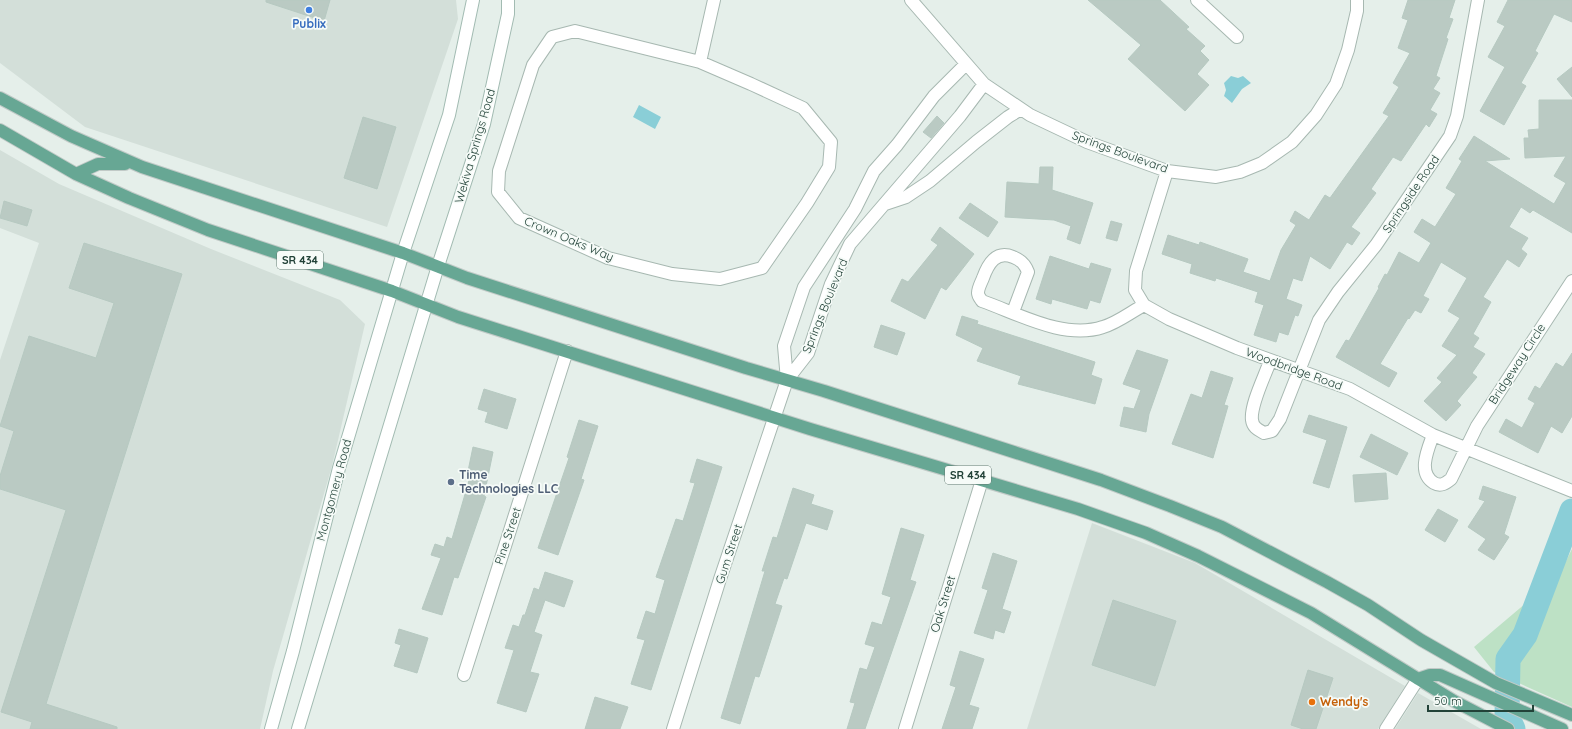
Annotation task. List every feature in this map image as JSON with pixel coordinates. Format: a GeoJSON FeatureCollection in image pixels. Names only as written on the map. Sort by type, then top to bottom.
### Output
{"type":"FeatureCollection","features":[{"type":"Feature","properties":{"kind":"main road"},"geometry":{"type":"LineString","coordinates":[[0,98],[71,136],[142,167],[403,253],[490,285],[1100,480],[1222,527],[1368,605],[1457,662],[1496,683],[1572,715]]}},
{"type":"Feature","properties":{"kind":"main road","name":"SR 434"},"geometry":{"type":"LineString","coordinates":[[0,130],[76,174],[129,198],[208,230],[392,290],[458,317],[774,418],[1078,509],[1146,533],[1198,556],[1312,613],[1418,679],[1479,715],[1508,729]]}},
{"type":"Feature","properties":{"kind":"main road"},"geometry":{"type":"LineString","coordinates":[[76,174],[98,164],[116,163],[142,167]]}},
{"type":"Feature","properties":{"kind":"main road"},"geometry":{"type":"LineString","coordinates":[[1418,679],[1430,675],[1440,675],[1562,729]]}},
{"type":"Feature","properties":{"kind":"street"},"geometry":{"type":"LineString","coordinates":[[403,253],[449,114],[473,0]]}},
{"type":"Feature","properties":{"kind":"street","name":"Wekiva Springs Road"},"geometry":{"type":"LineString","coordinates":[[438,266],[484,124],[508,14],[508,0]]}},
{"type":"Feature","properties":{"kind":"street"},"geometry":{"type":"LineString","coordinates":[[700,62],[714,0]]}},
{"type":"Feature","properties":{"kind":"street","name":"Springs Boulevard"},"geometry":{"type":"LineString","coordinates":[[910,0],[984,84],[1021,109],[1087,142],[1167,171],[1216,177],[1240,172],[1262,163],[1292,142],[1316,115],[1336,84],[1348,50],[1357,11],[1357,0]]}},
{"type":"Feature","properties":{"kind":"street"},"geometry":{"type":"LineString","coordinates":[[1197,0],[1237,36]]}},
{"type":"Feature","properties":{"kind":"street","name":"Springside Road"},"geometry":{"type":"LineString","coordinates":[[1270,361],[1252,410],[1252,421],[1255,428],[1264,433],[1272,430],[1280,419],[1319,320],[1338,292],[1376,245],[1450,136],[1457,116],[1478,0]]}},
{"type":"Feature","properties":{"kind":"street","name":"Crown Oaks Way"},"geometry":{"type":"LineString","coordinates":[[575,31],[700,62],[803,108],[831,142],[829,167],[807,203],[762,268],[720,279],[672,274],[608,258],[519,218],[498,192],[499,171],[533,65],[552,36],[575,31]]}},
{"type":"Feature","properties":{"kind":"street"},"geometry":{"type":"LineString","coordinates":[[787,380],[784,346],[804,287],[829,245],[855,209],[874,171],[897,145],[934,96],[966,64]]}},
{"type":"Feature","properties":{"kind":"street","name":"Springs Boulevard"},"geometry":{"type":"LineString","coordinates":[[787,380],[808,353],[831,284],[850,244],[960,116],[984,84]]}},
{"type":"Feature","properties":{"kind":"street"},"geometry":{"type":"LineString","coordinates":[[885,204],[906,197],[930,181],[1008,116],[1021,109]]}},
{"type":"Feature","properties":{"kind":"street"},"geometry":{"type":"LineString","coordinates":[[1013,312],[1028,272],[1025,265],[1019,260],[1008,255],[998,256],[994,258],[988,266],[978,290],[978,296],[982,301],[1056,328],[1082,331],[1104,327],[1144,305],[1135,290],[1136,271],[1167,171]]}},
{"type":"Feature","properties":{"kind":"street","name":"Montgomery Road"},"geometry":{"type":"LineString","coordinates":[[271,729],[293,651],[339,468],[403,253]]}},
{"type":"Feature","properties":{"kind":"street"},"geometry":{"type":"LineString","coordinates":[[298,729],[438,266]]}},
{"type":"Feature","properties":{"kind":"street","name":"Bridgeway Circle"},"geometry":{"type":"LineString","coordinates":[[1433,436],[1425,458],[1425,470],[1429,480],[1437,484],[1445,484],[1451,479],[1477,426],[1572,281]]}},
{"type":"Feature","properties":{"kind":"street","name":"Woodbridge Road"},"geometry":{"type":"LineString","coordinates":[[1144,305],[1169,319],[1270,361],[1300,370],[1350,389],[1433,436],[1569,490]]}},
{"type":"Feature","properties":{"kind":"street","name":"Pine Street"},"geometry":{"type":"LineString","coordinates":[[464,675],[567,351]]}},
{"type":"Feature","properties":{"kind":"street","name":"Gum Street"},"geometry":{"type":"LineString","coordinates":[[673,729],[787,380]]}},
{"type":"Feature","properties":{"kind":"street","name":"Oak Street"},"geometry":{"type":"LineString","coordinates":[[905,729],[982,480]]}},
{"type":"Feature","properties":{"kind":"street"},"geometry":{"type":"LineString","coordinates":[[1386,729],[1418,679]]}},
{"type":"Feature","properties":{"kind":"shaded area"},"geometry":{"type":"Polygon","coordinates":[[[0,0],[456,0],[458,19],[387,227],[85,127],[0,63],[0,0]]]}},
{"type":"Feature","properties":{"kind":"shaded area"},"geometry":{"type":"Polygon","coordinates":[[[0,150],[59,184],[211,249],[340,300],[365,324],[332,466],[273,671],[260,729],[0,729],[0,360],[39,243],[0,228],[0,150]]]}},
{"type":"Feature","properties":{"kind":"shaded area"},"geometry":{"type":"Polygon","coordinates":[[[1092,523],[1195,563],[1405,686],[1378,729],[1027,729],[1092,523]]]}},
{"type":"Feature","properties":{"kind":"shaded area"},"geometry":{"type":"Polygon","coordinates":[[[1418,693],[1481,729],[1395,729],[1418,693]]]}},
{"type":"Feature","properties":{"kind":"green space"},"geometry":{"type":"Polygon","coordinates":[[[1572,549],[1572,707],[1494,672],[1474,647],[1559,575],[1572,549]]]}},
{"type":"Feature","properties":{"kind":"water"},"geometry":{"type":"Polygon","coordinates":[[[1231,76],[1238,78],[1243,76],[1251,83],[1242,89],[1232,103],[1224,96],[1226,90],[1224,83],[1231,76]]]}},
{"type":"Feature","properties":{"kind":"water"},"geometry":{"type":"Polygon","coordinates":[[[639,105],[661,117],[655,129],[633,117],[639,105]]]}},
{"type":"Feature","properties":{"kind":"building","name":"Publix"},"geometry":{"type":"Polygon","coordinates":[[[266,0],[330,0],[324,21],[266,2],[266,0]]]}},
{"type":"Feature","properties":{"kind":"building"},"geometry":{"type":"Polygon","coordinates":[[[1088,0],[1160,0],[1189,27],[1186,29],[1205,46],[1200,51],[1209,60],[1197,74],[1209,85],[1185,111],[1128,59],[1141,45],[1088,0]]]}},
{"type":"Feature","properties":{"kind":"building"},"geometry":{"type":"Polygon","coordinates":[[[1408,0],[1455,0],[1449,18],[1453,19],[1446,38],[1448,39],[1436,76],[1440,78],[1433,89],[1440,93],[1430,110],[1437,114],[1429,127],[1426,124],[1401,161],[1393,157],[1371,189],[1376,193],[1351,227],[1360,233],[1352,245],[1347,242],[1330,269],[1310,256],[1302,281],[1293,278],[1286,299],[1302,305],[1298,316],[1295,315],[1288,335],[1279,332],[1276,342],[1254,335],[1264,305],[1255,302],[1258,292],[1216,278],[1215,281],[1190,273],[1192,264],[1162,254],[1168,235],[1199,245],[1200,242],[1248,259],[1243,272],[1270,281],[1281,250],[1296,225],[1290,221],[1295,211],[1309,220],[1325,195],[1330,198],[1389,116],[1383,113],[1399,87],[1393,83],[1410,53],[1398,48],[1408,20],[1402,18],[1408,0]]]}},
{"type":"Feature","properties":{"kind":"building"},"geometry":{"type":"Polygon","coordinates":[[[1508,0],[1572,0],[1572,22],[1554,14],[1535,51],[1538,53],[1521,83],[1526,86],[1504,125],[1480,111],[1505,67],[1488,57],[1505,26],[1497,22],[1508,0]]]}},
{"type":"Feature","properties":{"kind":"building"},"geometry":{"type":"Polygon","coordinates":[[[1572,67],[1572,97],[1557,79],[1572,67]]]}},
{"type":"Feature","properties":{"kind":"building"},"geometry":{"type":"Polygon","coordinates":[[[1539,100],[1572,100],[1572,233],[1533,210],[1530,213],[1521,207],[1509,227],[1528,238],[1521,249],[1527,254],[1519,267],[1507,259],[1483,297],[1491,302],[1473,334],[1479,338],[1473,347],[1485,354],[1472,373],[1477,377],[1457,401],[1461,405],[1446,421],[1424,401],[1442,382],[1437,378],[1457,355],[1442,346],[1460,318],[1448,311],[1467,278],[1441,262],[1423,296],[1429,299],[1421,313],[1415,310],[1409,319],[1408,318],[1380,364],[1397,373],[1389,387],[1336,357],[1346,340],[1349,341],[1379,288],[1378,287],[1385,274],[1387,275],[1399,252],[1419,263],[1431,243],[1414,232],[1422,219],[1435,227],[1456,194],[1446,188],[1462,161],[1459,159],[1474,136],[1510,159],[1485,161],[1554,204],[1566,183],[1554,176],[1566,156],[1525,158],[1524,138],[1529,138],[1528,130],[1539,129],[1539,100]]]}},
{"type":"Feature","properties":{"kind":"building"},"geometry":{"type":"Polygon","coordinates":[[[937,116],[944,123],[931,138],[923,132],[937,116]]]}},
{"type":"Feature","properties":{"kind":"building"},"geometry":{"type":"Polygon","coordinates":[[[363,117],[396,127],[377,189],[344,178],[363,117]]]}},
{"type":"Feature","properties":{"kind":"building"},"geometry":{"type":"Polygon","coordinates":[[[1040,167],[1053,167],[1052,190],[1093,203],[1080,244],[1067,239],[1071,226],[1054,220],[1005,217],[1007,182],[1039,184],[1040,167]]]}},
{"type":"Feature","properties":{"kind":"building"},"geometry":{"type":"Polygon","coordinates":[[[4,201],[32,210],[27,226],[0,218],[4,201]]]}},
{"type":"Feature","properties":{"kind":"building"},"geometry":{"type":"Polygon","coordinates":[[[970,203],[998,222],[988,237],[959,218],[970,203]]]}},
{"type":"Feature","properties":{"kind":"building"},"geometry":{"type":"Polygon","coordinates":[[[1111,221],[1122,224],[1117,241],[1106,238],[1111,221]]]}},
{"type":"Feature","properties":{"kind":"building"},"geometry":{"type":"Polygon","coordinates":[[[940,227],[974,254],[946,290],[941,287],[925,319],[891,301],[902,279],[908,282],[938,245],[931,240],[940,227]]]}},
{"type":"Feature","properties":{"kind":"building"},"geometry":{"type":"Polygon","coordinates":[[[84,243],[182,274],[46,704],[117,727],[117,729],[30,729],[32,722],[1,712],[66,510],[0,489],[0,476],[14,431],[0,426],[29,336],[96,358],[114,303],[69,288],[84,243]]]}},
{"type":"Feature","properties":{"kind":"building"},"geometry":{"type":"Polygon","coordinates":[[[1050,256],[1089,269],[1091,263],[1111,269],[1100,303],[1090,300],[1087,309],[1052,299],[1051,304],[1036,299],[1050,256]]]}},
{"type":"Feature","properties":{"kind":"building"},"geometry":{"type":"Polygon","coordinates":[[[962,316],[978,321],[977,324],[1095,362],[1091,375],[1102,379],[1095,404],[1018,384],[1021,376],[977,361],[983,348],[956,335],[962,316]]]}},
{"type":"Feature","properties":{"kind":"building"},"geometry":{"type":"Polygon","coordinates":[[[881,325],[905,333],[897,355],[874,347],[881,325]]]}},
{"type":"Feature","properties":{"kind":"building"},"geometry":{"type":"Polygon","coordinates":[[[1137,350],[1168,360],[1149,414],[1146,432],[1120,426],[1124,407],[1134,409],[1141,390],[1123,384],[1137,350]]]}},
{"type":"Feature","properties":{"kind":"building"},"geometry":{"type":"Polygon","coordinates":[[[1572,353],[1572,416],[1562,433],[1551,426],[1538,453],[1499,432],[1506,419],[1522,428],[1535,403],[1528,399],[1535,386],[1540,389],[1556,363],[1563,367],[1572,353]]]}},
{"type":"Feature","properties":{"kind":"building"},"geometry":{"type":"Polygon","coordinates":[[[1211,371],[1233,378],[1224,405],[1228,406],[1213,458],[1172,444],[1191,394],[1202,398],[1211,371]]]}},
{"type":"Feature","properties":{"kind":"building"},"geometry":{"type":"Polygon","coordinates":[[[484,389],[516,399],[507,429],[485,422],[488,412],[478,409],[484,389]]]}},
{"type":"Feature","properties":{"kind":"building"},"geometry":{"type":"Polygon","coordinates":[[[1309,415],[1347,427],[1329,488],[1313,483],[1327,440],[1303,432],[1309,415]]]}},
{"type":"Feature","properties":{"kind":"building"},"geometry":{"type":"Polygon","coordinates":[[[579,420],[598,426],[581,479],[584,480],[558,555],[538,548],[569,458],[567,457],[579,420]]]}},
{"type":"Feature","properties":{"kind":"building"},"geometry":{"type":"Polygon","coordinates":[[[1371,434],[1408,453],[1397,475],[1360,457],[1371,434]]]}},
{"type":"Feature","properties":{"kind":"building"},"geometry":{"type":"Polygon","coordinates":[[[473,447],[493,452],[484,496],[486,497],[458,578],[454,577],[442,615],[422,609],[441,558],[431,555],[435,544],[444,547],[447,537],[452,539],[470,477],[467,476],[473,447]]]}},
{"type":"Feature","properties":{"kind":"building"},"geometry":{"type":"Polygon","coordinates":[[[697,459],[722,467],[651,690],[631,684],[645,640],[637,638],[646,611],[655,614],[665,580],[656,577],[676,519],[683,521],[695,483],[690,482],[697,459]]]}},
{"type":"Feature","properties":{"kind":"building"},"geometry":{"type":"Polygon","coordinates":[[[1386,473],[1388,499],[1355,502],[1353,475],[1386,473]]]}},
{"type":"Feature","properties":{"kind":"building"},"geometry":{"type":"Polygon","coordinates":[[[1483,486],[1516,497],[1504,534],[1509,537],[1494,560],[1478,550],[1486,539],[1468,527],[1485,501],[1479,499],[1483,486]]]}},
{"type":"Feature","properties":{"kind":"building"},"geometry":{"type":"Polygon","coordinates":[[[793,488],[814,495],[811,504],[833,511],[827,530],[806,523],[787,579],[784,578],[775,604],[782,606],[759,677],[755,676],[740,724],[721,718],[765,571],[762,571],[773,537],[777,538],[793,488]]]}},
{"type":"Feature","properties":{"kind":"building"},"geometry":{"type":"Polygon","coordinates":[[[1438,509],[1458,520],[1445,542],[1425,530],[1438,509]]]}},
{"type":"Feature","properties":{"kind":"building"},"geometry":{"type":"Polygon","coordinates":[[[901,528],[924,535],[910,580],[916,582],[865,729],[847,729],[855,703],[850,702],[860,668],[867,670],[875,647],[865,644],[872,622],[882,625],[891,597],[882,594],[901,528]]]}},
{"type":"Feature","properties":{"kind":"building"},"geometry":{"type":"Polygon","coordinates":[[[993,553],[1017,561],[1002,609],[1011,612],[1004,633],[995,630],[993,639],[974,633],[988,590],[982,588],[993,553]]]}},
{"type":"Feature","properties":{"kind":"building"},"geometry":{"type":"Polygon","coordinates":[[[545,572],[573,581],[564,607],[545,600],[534,632],[542,635],[530,672],[539,674],[526,712],[497,703],[514,650],[505,648],[513,625],[519,627],[523,615],[525,615],[534,588],[539,590],[545,572]]]}},
{"type":"Feature","properties":{"kind":"building"},"geometry":{"type":"Polygon","coordinates":[[[1113,600],[1176,621],[1155,686],[1092,665],[1113,600]]]}},
{"type":"Feature","properties":{"kind":"building"},"geometry":{"type":"Polygon","coordinates":[[[399,629],[428,638],[417,673],[394,666],[401,645],[395,643],[399,629]]]}},
{"type":"Feature","properties":{"kind":"building"},"geometry":{"type":"Polygon","coordinates":[[[960,651],[984,659],[969,705],[979,708],[972,729],[942,729],[956,687],[950,685],[960,651]]]}},
{"type":"Feature","properties":{"kind":"building","name":"Wendy's"},"geometry":{"type":"Polygon","coordinates":[[[1308,670],[1333,678],[1316,729],[1303,729],[1291,725],[1308,670]]]}},
{"type":"Feature","properties":{"kind":"building"},"geometry":{"type":"Polygon","coordinates":[[[595,697],[628,707],[620,729],[585,729],[595,697]]]}},
{"type":"Feature","properties":{"kind":"waterway"},"geometry":{"type":"LineString","coordinates":[[1513,729],[1507,716],[1508,659],[1525,635],[1572,511]]}},
{"type":"Feature","properties":{"kind":"place","name":"Publix"},"geometry":{"type":"Point","coordinates":[309,10]}},
{"type":"Feature","properties":{"kind":"place","name":"Time Technologies LLC"},"geometry":{"type":"Point","coordinates":[451,482]}},
{"type":"Feature","properties":{"kind":"place","name":"Wendy's"},"geometry":{"type":"Point","coordinates":[1312,702]}}]}
